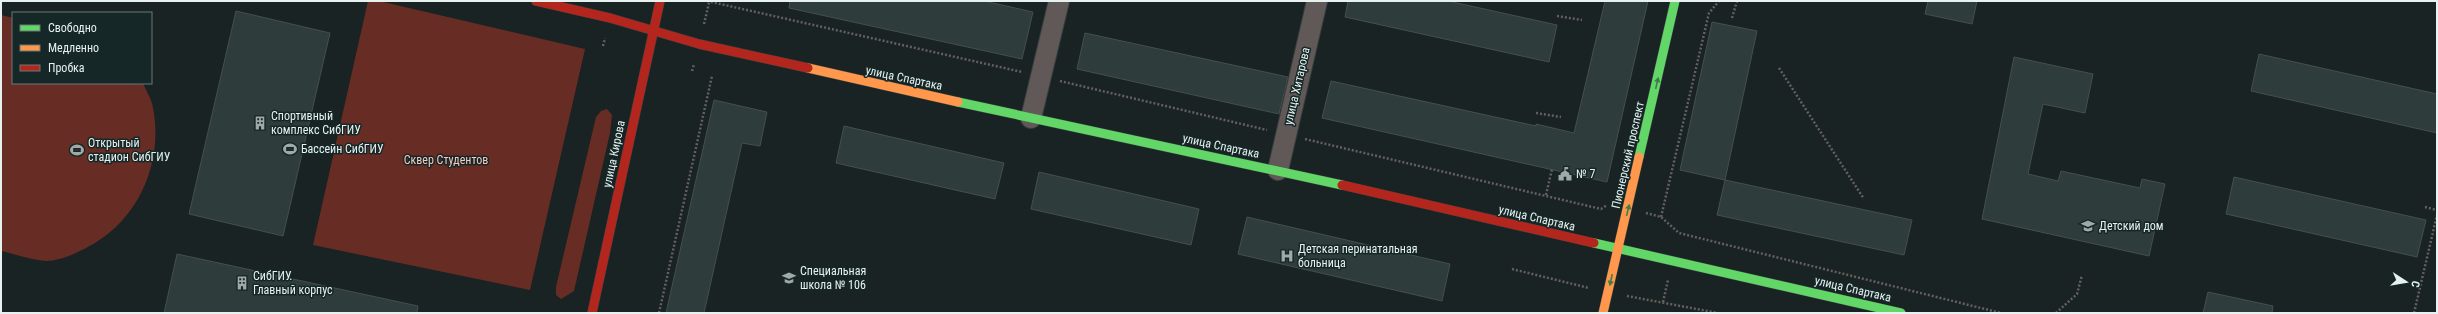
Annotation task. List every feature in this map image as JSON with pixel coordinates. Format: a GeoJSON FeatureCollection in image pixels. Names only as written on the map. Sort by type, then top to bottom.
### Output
{"type":"FeatureCollection","features":[{"type":"Feature","properties":{"kind":"street","name":"улица Спартака"},"geometry":{"type":"LineString","coordinates":[[536,1],[654,30],[699,44],[1031,118],[1278,170],[1901,313]]}},
{"type":"Feature","properties":{"kind":"street","name":"улица Кирова"},"geometry":{"type":"LineString","coordinates":[[592,313],[660,1]]}},
{"type":"Feature","properties":{"kind":"street"},"geometry":{"type":"LineString","coordinates":[[1031,118],[1059,1]]}},
{"type":"Feature","properties":{"kind":"street","name":"улица Хитарова"},"geometry":{"type":"LineString","coordinates":[[1278,170],[1317,1]]}},
{"type":"Feature","properties":{"kind":"street","name":"Пионерский проспект"},"geometry":{"type":"LineString","coordinates":[[1604,313],[1618,248],[1629,209],[1675,1]]}},
{"type":"Feature","properties":{"kind":"path"},"geometry":{"type":"LineString","coordinates":[[707,1],[1041,76],[1601,209],[1609,204],[1661,217],[1679,233],[2001,313]]}},
{"type":"Feature","properties":{"kind":"path"},"geometry":{"type":"LineString","coordinates":[[1661,217],[1709,13],[1719,1]]}},
{"type":"Feature","properties":{"kind":"path"},"geometry":{"type":"LineString","coordinates":[[1732,18],[1737,1]]}},
{"type":"Feature","properties":{"kind":"path"},"geometry":{"type":"LineString","coordinates":[[1557,16],[1582,20]]}},
{"type":"Feature","properties":{"kind":"path"},"geometry":{"type":"LineString","coordinates":[[1779,68],[1864,199]]}},
{"type":"Feature","properties":{"kind":"path"},"geometry":{"type":"LineString","coordinates":[[659,313],[712,76]]}},
{"type":"Feature","properties":{"kind":"path"},"geometry":{"type":"LineString","coordinates":[[1536,113],[1561,117]]}},
{"type":"Feature","properties":{"kind":"path"},"geometry":{"type":"LineString","coordinates":[[1546,195],[1552,169]]}},
{"type":"Feature","properties":{"kind":"path"},"geometry":{"type":"LineString","coordinates":[[2425,207],[2437,210]]}},
{"type":"Feature","properties":{"kind":"path"},"geometry":{"type":"LineString","coordinates":[[2414,313],[2437,215]]}},
{"type":"Feature","properties":{"kind":"path"},"geometry":{"type":"LineString","coordinates":[[2056,313],[2077,294],[2082,275]]}},
{"type":"Feature","properties":{"kind":"green space","name":"Сквер Студентов"},"geometry":{"type":"Polygon","coordinates":[[[368,1],[379,1],[585,49],[530,290],[313,245],[368,1]]]}},
{"type":"Feature","properties":{"kind":"green space","name":"Открытый стадион СибГИУ"},"geometry":{"type":"Polygon","coordinates":[[[1,15],[12,18],[12,84],[143,84],[152,105],[155,129],[154,150],[150,170],[143,190],[133,207],[120,223],[104,237],[77,253],[56,260],[46,261],[1,251],[1,15]]]}},
{"type":"Feature","properties":{"kind":"green space"},"geometry":{"type":"Polygon","coordinates":[[[607,109],[612,115],[610,133],[574,291],[561,299],[556,295],[556,287],[596,117],[601,111],[607,109]]]}},
{"type":"Feature","properties":{"kind":"building"},"geometry":{"type":"Polygon","coordinates":[[[790,1],[984,1],[1033,12],[1022,59],[789,8],[790,1]]]}},
{"type":"Feature","properties":{"kind":"building"},"geometry":{"type":"Polygon","coordinates":[[[1348,1],[1448,1],[1557,25],[1549,62],[1345,17],[1348,1]]]}},
{"type":"Feature","properties":{"kind":"building"},"geometry":{"type":"Polygon","coordinates":[[[1605,1],[1648,1],[1607,182],[1322,118],[1331,81],[1574,133],[1605,1]]]}},
{"type":"Feature","properties":{"kind":"building"},"geometry":{"type":"Polygon","coordinates":[[[1928,1],[1977,1],[1972,24],[1925,14],[1928,1]]]}},
{"type":"Feature","properties":{"kind":"building","name":"Спортивный комплекс СибГИУ"},"geometry":{"type":"Polygon","coordinates":[[[236,11],[330,33],[283,236],[189,214],[236,11]]]}},
{"type":"Feature","properties":{"kind":"building"},"geometry":{"type":"Polygon","coordinates":[[[1712,22],[1757,31],[1725,180],[1680,170],[1712,22]]]}},
{"type":"Feature","properties":{"kind":"building"},"geometry":{"type":"Polygon","coordinates":[[[1085,33],[1288,77],[1279,114],[1077,69],[1085,33]]]}},
{"type":"Feature","properties":{"kind":"building"},"geometry":{"type":"Polygon","coordinates":[[[2259,54],[2437,94],[2437,133],[2251,91],[2259,54]]]}},
{"type":"Feature","properties":{"kind":"building"},"geometry":{"type":"Polygon","coordinates":[[[2014,57],[2093,74],[2085,113],[2043,104],[2028,174],[2058,181],[2061,171],[2140,188],[2142,179],[2165,184],[2149,256],[1982,219],[2014,57]]]}},
{"type":"Feature","properties":{"kind":"building"},"geometry":{"type":"Polygon","coordinates":[[[714,100],[767,112],[760,146],[742,143],[704,313],[666,313],[714,100]]]}},
{"type":"Feature","properties":{"kind":"building"},"geometry":{"type":"Polygon","coordinates":[[[844,126],[1004,163],[995,199],[836,163],[844,126]]]}},
{"type":"Feature","properties":{"kind":"building"},"geometry":{"type":"Polygon","coordinates":[[[1039,172],[1199,209],[1191,245],[1031,209],[1039,172]]]}},
{"type":"Feature","properties":{"kind":"building"},"geometry":{"type":"Polygon","coordinates":[[[2234,177],[2426,220],[2417,257],[2226,214],[2234,177]]]}},
{"type":"Feature","properties":{"kind":"building"},"geometry":{"type":"Polygon","coordinates":[[[1725,180],[1912,220],[1904,255],[1717,215],[1725,180]]]}},
{"type":"Feature","properties":{"kind":"building"},"geometry":{"type":"Polygon","coordinates":[[[1247,217],[1450,264],[1442,301],[1238,254],[1247,217]]]}},
{"type":"Feature","properties":{"kind":"building","name":"СибГИУ. Главный корпус"},"geometry":{"type":"Polygon","coordinates":[[[177,254],[418,306],[417,313],[164,313],[177,254]]]}},
{"type":"Feature","properties":{"kind":"building"},"geometry":{"type":"Polygon","coordinates":[[[2208,292],[2273,306],[2272,313],[2203,313],[2208,292]]]}},
{"type":"Feature","properties":{"kind":"traffic: fast"},"geometry":{"type":"LineString","coordinates":[[1639,157],[1675,1]]}},
{"type":"Feature","properties":{"kind":"traffic: fast"},"geometry":{"type":"LineString","coordinates":[[958,102],[1342,185]]}},
{"type":"Feature","properties":{"kind":"traffic: fast"},"geometry":{"type":"LineString","coordinates":[[1594,243],[1901,313]]}},
{"type":"Feature","properties":{"kind":"traffic: slow"},"geometry":{"type":"LineString","coordinates":[[808,68],[958,102]]}},
{"type":"Feature","properties":{"kind":"traffic: slow"},"geometry":{"type":"LineString","coordinates":[[1603,313],[1639,157]]}},
{"type":"Feature","properties":{"kind":"traffic: jam"},"geometry":{"type":"LineString","coordinates":[[536,1],[610,18],[699,44],[808,68]]}},
{"type":"Feature","properties":{"kind":"traffic: jam"},"geometry":{"type":"LineString","coordinates":[[592,313],[660,1]]}},
{"type":"Feature","properties":{"kind":"traffic: jam"},"geometry":{"type":"LineString","coordinates":[[1342,185],[1594,243]]}},
{"type":"Feature","properties":{"kind":"place","name":"Спортивный комплекс СибГИУ"},"geometry":{"type":"Point","coordinates":[260,123]}},
{"type":"Feature","properties":{"kind":"place","name":"Бассейн СибГИУ"},"geometry":{"type":"Point","coordinates":[290,149]}},
{"type":"Feature","properties":{"kind":"place","name":"Открытый стадион СибГИУ"},"geometry":{"type":"Point","coordinates":[77,150]}},
{"type":"Feature","properties":{"kind":"place","name":"№ 7"},"geometry":{"type":"Point","coordinates":[1565,174]}},
{"type":"Feature","properties":{"kind":"place","name":"Детский дом"},"geometry":{"type":"Point","coordinates":[2088,226]}},
{"type":"Feature","properties":{"kind":"place","name":"Детская перинатальная больница"},"geometry":{"type":"Point","coordinates":[1287,256]}},
{"type":"Feature","properties":{"kind":"place","name":"Специальная школа № 106"},"geometry":{"type":"Point","coordinates":[789,278]}},
{"type":"Feature","properties":{"kind":"place","name":"СибГИУ. Главный корпус"},"geometry":{"type":"Point","coordinates":[242,283]}}]}
